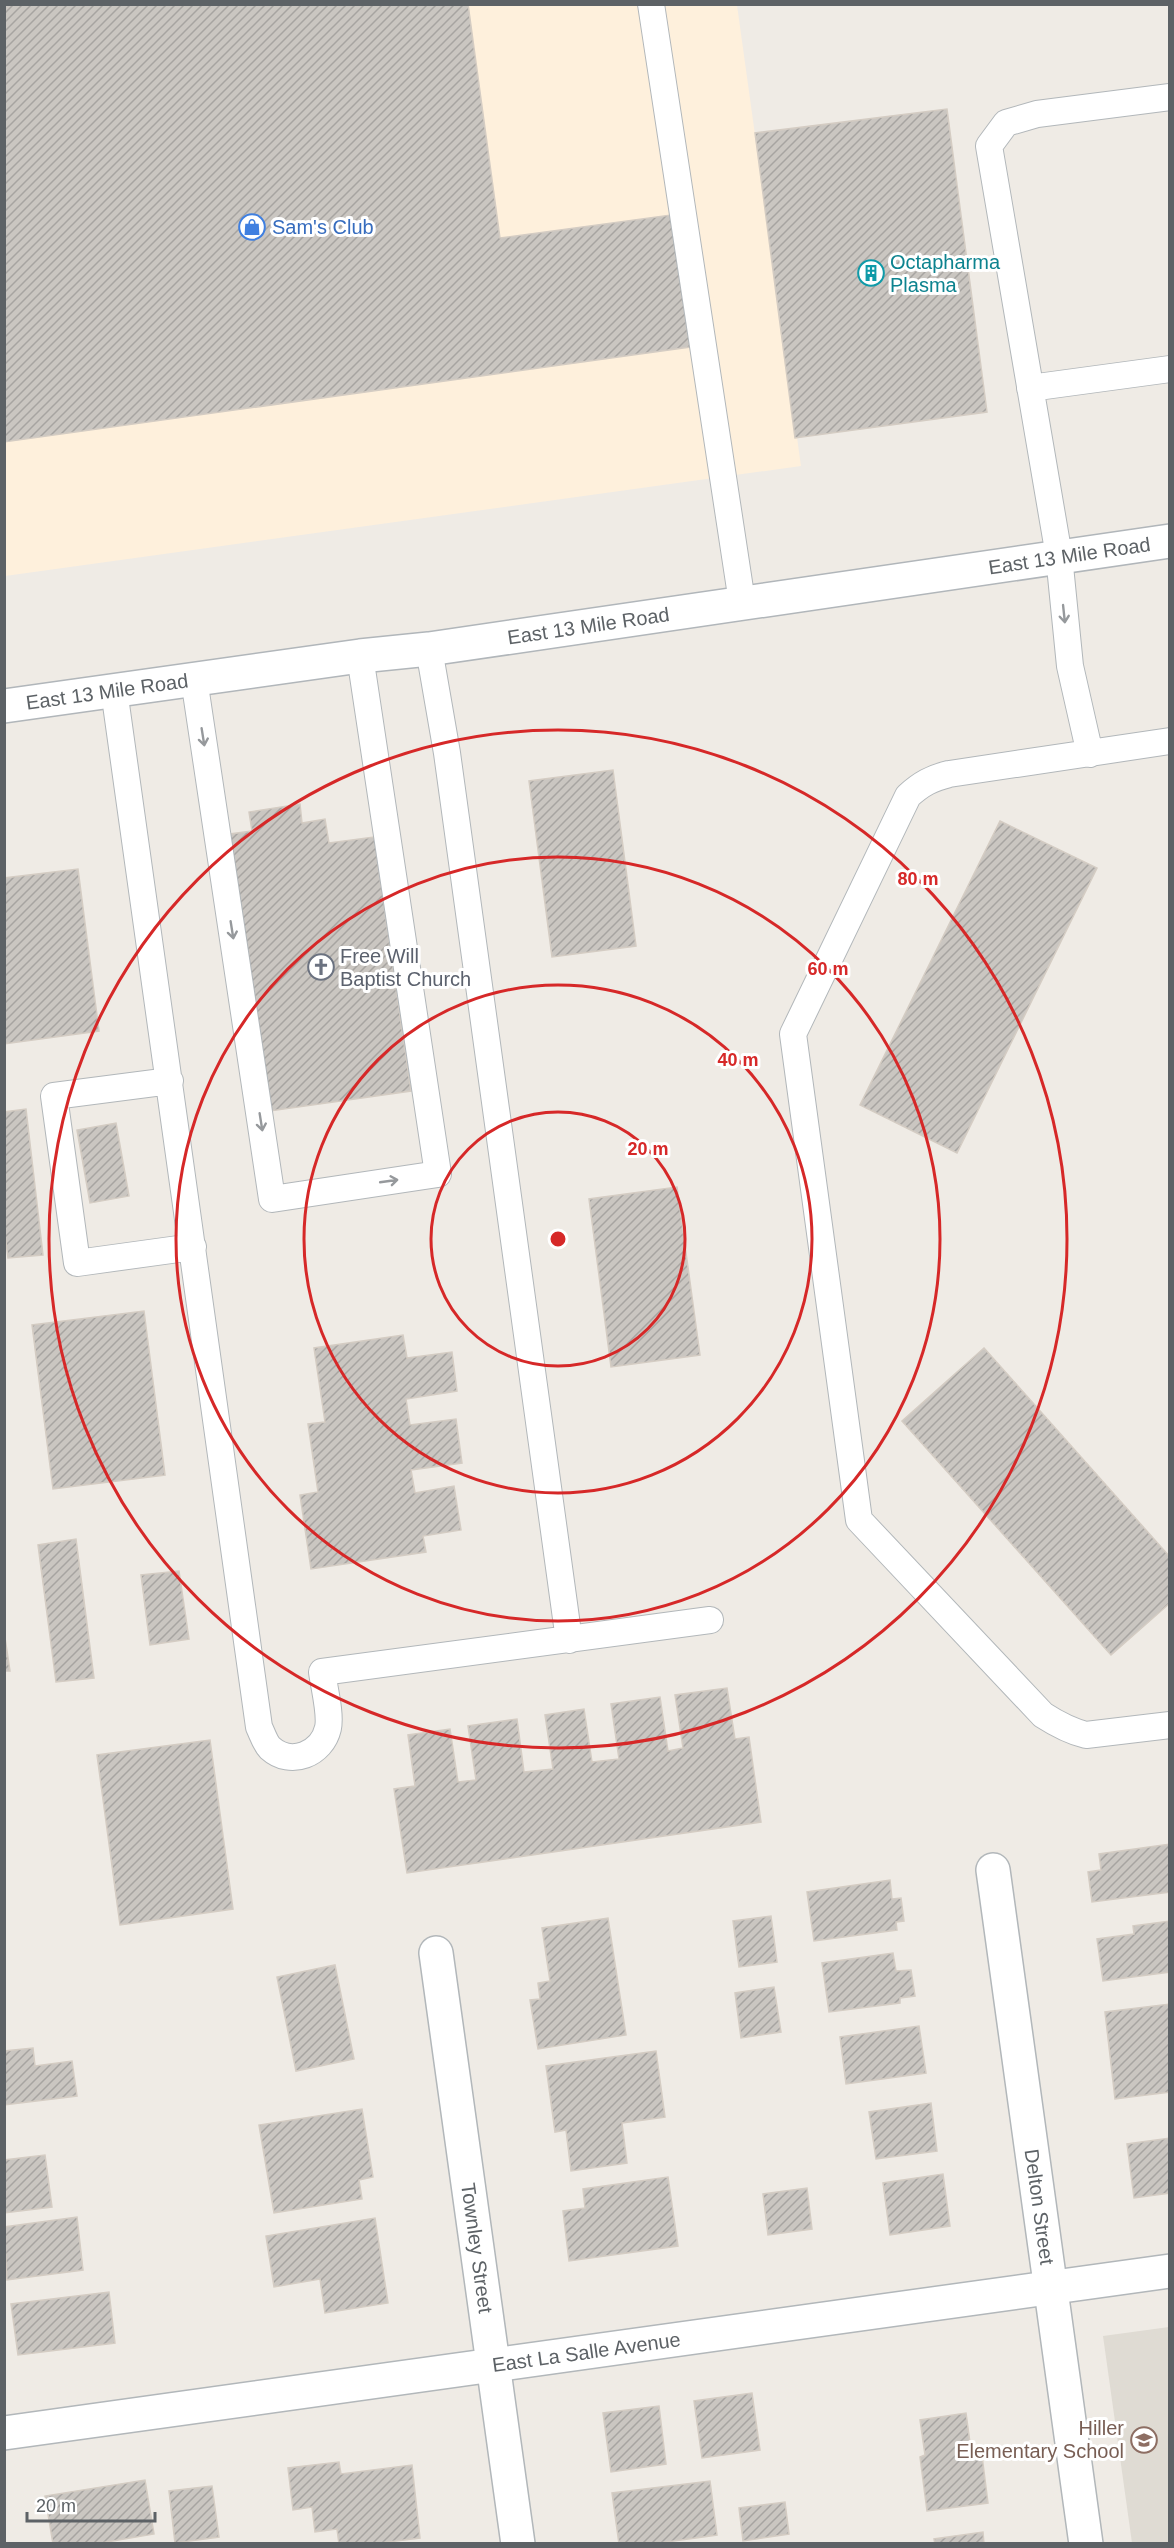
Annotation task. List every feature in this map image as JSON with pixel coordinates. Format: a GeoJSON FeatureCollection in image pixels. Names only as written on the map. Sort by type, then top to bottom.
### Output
{"type":"FeatureCollection","features":[{"type":"Feature","properties":{"kind":"street","name":"East 13 Mile Road"},"geometry":{"type":"LineString","coordinates":[[4,706],[360,656],[429,649],[1170,541]]}},
{"type":"Feature","properties":{"kind":"street","name":"Delton Street"},"geometry":{"type":"LineString","coordinates":[[993,1870],[1086,2544]]}},
{"type":"Feature","properties":{"kind":"street","name":"Townley Street"},"geometry":{"type":"LineString","coordinates":[[436,1953],[518,2544]]}},
{"type":"Feature","properties":{"kind":"street","name":"East La Salle Avenue"},"geometry":{"type":"LineString","coordinates":[[4,2433],[1170,2271]]}},
{"type":"Feature","properties":{"kind":"lane"},"geometry":{"type":"LineString","coordinates":[[651,4],[742,602]]}},
{"type":"Feature","properties":{"kind":"lane"},"geometry":{"type":"LineString","coordinates":[[1090,754],[1070,666],[1059,556],[989,146],[1006,123],[1037,114],[1170,97]]}},
{"type":"Feature","properties":{"kind":"lane"},"geometry":{"type":"LineString","coordinates":[[1030,388],[1170,369]]}},
{"type":"Feature","properties":{"kind":"lane"},"geometry":{"type":"LineString","coordinates":[[429,649],[447,753],[569,1640]]}},
{"type":"Feature","properties":{"kind":"lane"},"geometry":{"type":"LineString","coordinates":[[194,679],[272,1198],[284,1197],[438,1174],[360,656]]}},
{"type":"Feature","properties":{"kind":"lane"},"geometry":{"type":"LineString","coordinates":[[114,690],[260,1727],[269,1747],[283,1755],[299,1758],[314,1752],[323,1741],[329,1726],[322,1672],[710,1620]]}},
{"type":"Feature","properties":{"kind":"lane"},"geometry":{"type":"LineString","coordinates":[[1170,741],[949,774],[934,777],[919,786],[908,796],[793,1034],[859,1520],[1043,1715],[1073,1732],[1086,1734],[1170,1725]]}},
{"type":"Feature","properties":{"kind":"lane"},"geometry":{"type":"LineString","coordinates":[[170,1082],[54,1096],[77,1263],[193,1247]]}},
{"type":"Feature","properties":{"kind":"shaded area"},"geometry":{"type":"Polygon","coordinates":[[[4,5],[737,5],[801,466],[5,576],[4,5]]]}},
{"type":"Feature","properties":{"kind":"shaded area","name":"Hiller Elementary School"},"geometry":{"type":"Polygon","coordinates":[[[1169,2327],[1169,2543],[1132,2543],[1103,2336],[1169,2327]]]}},
{"type":"Feature","properties":{"kind":"building","name":"Sam's Club"},"geometry":{"type":"Polygon","coordinates":[[[4,4],[468,4],[500,238],[671,215],[690,347],[4,442],[4,4]]]}},
{"type":"Feature","properties":{"kind":"building","name":"Octapharma Plasma"},"geometry":{"type":"Polygon","coordinates":[[[947,109],[987,412],[795,438],[755,133],[947,109]]]}},
{"type":"Feature","properties":{"kind":"building"},"geometry":{"type":"Polygon","coordinates":[[[613,770],[636,946],[552,957],[529,781],[613,770]]]}},
{"type":"Feature","properties":{"kind":"building","name":"Free Will Baptist Church"},"geometry":{"type":"Polygon","coordinates":[[[300,804],[302,823],[325,819],[329,843],[374,837],[411,1091],[270,1111],[230,834],[252,831],[249,812],[300,804]]]}},
{"type":"Feature","properties":{"kind":"building"},"geometry":{"type":"Polygon","coordinates":[[[1000,821],[1097,868],[957,1153],[860,1105],[1000,821]]]}},
{"type":"Feature","properties":{"kind":"building"},"geometry":{"type":"Polygon","coordinates":[[[78,869],[99,1031],[4,1044],[4,878],[78,869]]]}},
{"type":"Feature","properties":{"kind":"building"},"geometry":{"type":"Polygon","coordinates":[[[26,1109],[43,1255],[8,1258],[4,1226],[4,1112],[26,1109]]]}},
{"type":"Feature","properties":{"kind":"building"},"geometry":{"type":"Polygon","coordinates":[[[116,1123],[129,1196],[90,1203],[77,1130],[116,1123]]]}},
{"type":"Feature","properties":{"kind":"building"},"geometry":{"type":"Polygon","coordinates":[[[677,1187],[700,1355],[611,1367],[589,1199],[677,1187]]]}},
{"type":"Feature","properties":{"kind":"building"},"geometry":{"type":"Polygon","coordinates":[[[144,1311],[165,1475],[53,1489],[32,1325],[144,1311]]]}},
{"type":"Feature","properties":{"kind":"building"},"geometry":{"type":"Polygon","coordinates":[[[403,1335],[407,1358],[452,1352],[457,1391],[406,1399],[410,1425],[456,1419],[462,1463],[411,1470],[415,1493],[454,1486],[461,1530],[423,1536],[426,1552],[311,1569],[300,1495],[318,1492],[308,1424],[325,1422],[314,1348],[403,1335]]]}},
{"type":"Feature","properties":{"kind":"building"},"geometry":{"type":"Polygon","coordinates":[[[984,1348],[1170,1557],[1170,1603],[1111,1655],[902,1421],[984,1348]]]}},
{"type":"Feature","properties":{"kind":"building"},"geometry":{"type":"Polygon","coordinates":[[[76,1539],[94,1678],[56,1682],[38,1545],[76,1539]]]}},
{"type":"Feature","properties":{"kind":"building"},"geometry":{"type":"Polygon","coordinates":[[[179,1571],[189,1639],[150,1645],[141,1575],[179,1571]]]}},
{"type":"Feature","properties":{"kind":"building"},"geometry":{"type":"Polygon","coordinates":[[[4,1631],[10,1671],[4,1671],[4,1631]]]}},
{"type":"Feature","properties":{"kind":"building"},"geometry":{"type":"Polygon","coordinates":[[[727,1688],[735,1739],[749,1737],[761,1822],[407,1873],[394,1789],[415,1786],[408,1735],[450,1729],[458,1782],[476,1780],[468,1726],[517,1719],[524,1772],[553,1769],[545,1715],[584,1709],[592,1762],[619,1759],[611,1704],[660,1697],[668,1751],[683,1748],[675,1695],[727,1688]]]}},
{"type":"Feature","properties":{"kind":"building"},"geometry":{"type":"Polygon","coordinates":[[[210,1740],[233,1909],[120,1925],[97,1755],[210,1740]]]}},
{"type":"Feature","properties":{"kind":"building"},"geometry":{"type":"Polygon","coordinates":[[[1170,1844],[1170,1892],[1092,1902],[1088,1872],[1101,1870],[1099,1854],[1170,1844]]]}},
{"type":"Feature","properties":{"kind":"building"},"geometry":{"type":"Polygon","coordinates":[[[890,1880],[892,1899],[901,1898],[904,1921],[896,1922],[897,1930],[814,1941],[807,1892],[890,1880]]]}},
{"type":"Feature","properties":{"kind":"building"},"geometry":{"type":"Polygon","coordinates":[[[771,1916],[777,1962],[739,1967],[733,1921],[771,1916]]]}},
{"type":"Feature","properties":{"kind":"building"},"geometry":{"type":"Polygon","coordinates":[[[608,1918],[626,2035],[538,2049],[530,2000],[540,1999],[538,1983],[550,1981],[542,1928],[608,1918]]]}},
{"type":"Feature","properties":{"kind":"building"},"geometry":{"type":"Polygon","coordinates":[[[1170,1921],[1170,1972],[1103,1981],[1097,1939],[1134,1934],[1133,1926],[1170,1921]]]}},
{"type":"Feature","properties":{"kind":"building"},"geometry":{"type":"Polygon","coordinates":[[[893,1953],[896,1971],[911,1970],[915,1996],[900,1998],[900,2003],[829,2012],[822,1963],[893,1953]]]}},
{"type":"Feature","properties":{"kind":"building"},"geometry":{"type":"Polygon","coordinates":[[[335,1965],[354,2059],[296,2071],[277,1977],[335,1965]]]}},
{"type":"Feature","properties":{"kind":"building"},"geometry":{"type":"Polygon","coordinates":[[[774,1987],[781,2032],[741,2038],[735,1993],[774,1987]]]}},
{"type":"Feature","properties":{"kind":"building"},"geometry":{"type":"Polygon","coordinates":[[[1170,2004],[1170,2092],[1115,2099],[1105,2012],[1170,2004]]]}},
{"type":"Feature","properties":{"kind":"building"},"geometry":{"type":"Polygon","coordinates":[[[919,2026],[926,2073],[846,2084],[840,2037],[919,2026]]]}},
{"type":"Feature","properties":{"kind":"building"},"geometry":{"type":"Polygon","coordinates":[[[33,2048],[35,2066],[72,2061],[77,2096],[4,2105],[4,2051],[33,2048]]]}},
{"type":"Feature","properties":{"kind":"building"},"geometry":{"type":"Polygon","coordinates":[[[656,2051],[665,2117],[622,2123],[627,2163],[571,2171],[566,2130],[555,2132],[546,2066],[656,2051]]]}},
{"type":"Feature","properties":{"kind":"building"},"geometry":{"type":"Polygon","coordinates":[[[931,2103],[937,2151],[876,2159],[869,2112],[931,2103]]]}},
{"type":"Feature","properties":{"kind":"building"},"geometry":{"type":"Polygon","coordinates":[[[362,2109],[373,2177],[359,2180],[362,2199],[274,2213],[259,2125],[362,2109]]]}},
{"type":"Feature","properties":{"kind":"building"},"geometry":{"type":"Polygon","coordinates":[[[1170,2138],[1170,2193],[1134,2198],[1127,2144],[1170,2138]]]}},
{"type":"Feature","properties":{"kind":"building"},"geometry":{"type":"Polygon","coordinates":[[[45,2155],[52,2207],[4,2213],[4,2160],[45,2155]]]}},
{"type":"Feature","properties":{"kind":"building"},"geometry":{"type":"Polygon","coordinates":[[[943,2174],[950,2226],[890,2235],[883,2183],[943,2174]]]}},
{"type":"Feature","properties":{"kind":"building"},"geometry":{"type":"Polygon","coordinates":[[[668,2177],[678,2246],[569,2261],[563,2211],[585,2208],[583,2189],[668,2177]]]}},
{"type":"Feature","properties":{"kind":"building"},"geometry":{"type":"Polygon","coordinates":[[[807,2188],[812,2229],[768,2235],[763,2194],[807,2188]]]}},
{"type":"Feature","properties":{"kind":"building"},"geometry":{"type":"Polygon","coordinates":[[[77,2217],[83,2270],[7,2280],[4,2227],[77,2217]]]}},
{"type":"Feature","properties":{"kind":"building"},"geometry":{"type":"Polygon","coordinates":[[[375,2218],[388,2303],[325,2313],[320,2279],[274,2287],[266,2236],[375,2218]]]}},
{"type":"Feature","properties":{"kind":"building"},"geometry":{"type":"Polygon","coordinates":[[[109,2292],[115,2343],[18,2355],[11,2304],[109,2292]]]}},
{"type":"Feature","properties":{"kind":"building"},"geometry":{"type":"Polygon","coordinates":[[[752,2393],[760,2450],[702,2458],[694,2401],[752,2393]]]}},
{"type":"Feature","properties":{"kind":"building"},"geometry":{"type":"Polygon","coordinates":[[[659,2406],[666,2464],[611,2472],[603,2413],[659,2406]]]}},
{"type":"Feature","properties":{"kind":"building"},"geometry":{"type":"Polygon","coordinates":[[[966,2413],[971,2450],[981,2448],[988,2503],[927,2511],[920,2457],[925,2455],[920,2420],[966,2413]]]}},
{"type":"Feature","properties":{"kind":"building"},"geometry":{"type":"Polygon","coordinates":[[[339,2462],[341,2474],[412,2465],[420,2538],[372,2544],[339,2544],[337,2529],[315,2532],[312,2507],[293,2510],[288,2468],[339,2462]]]}},
{"type":"Feature","properties":{"kind":"building"},"geometry":{"type":"Polygon","coordinates":[[[145,2480],[154,2534],[95,2544],[53,2544],[45,2496],[145,2480]]]}},
{"type":"Feature","properties":{"kind":"building"},"geometry":{"type":"Polygon","coordinates":[[[710,2481],[717,2535],[652,2544],[619,2544],[612,2493],[710,2481]]]}},
{"type":"Feature","properties":{"kind":"building"},"geometry":{"type":"Polygon","coordinates":[[[212,2486],[219,2537],[175,2543],[169,2491],[212,2486]]]}},
{"type":"Feature","properties":{"kind":"building"},"geometry":{"type":"Polygon","coordinates":[[[785,2502],[789,2534],[743,2541],[739,2508],[785,2502]]]}},
{"type":"Feature","properties":{"kind":"building"},"geometry":{"type":"Polygon","coordinates":[[[983,2532],[984,2544],[935,2544],[934,2539],[983,2532]]]}},
{"type":"Feature","properties":{"kind":"place","name":"Sam's Club"},"geometry":{"type":"Point","coordinates":[252,227]}},
{"type":"Feature","properties":{"kind":"place","name":"Octapharma Plasma"},"geometry":{"type":"Point","coordinates":[871,273]}},
{"type":"Feature","properties":{"kind":"place","name":"Free Will Baptist Church"},"geometry":{"type":"Point","coordinates":[321,967]}},
{"type":"Feature","properties":{"kind":"place","name":"Hiller Elementary School"},"geometry":{"type":"Point","coordinates":[1144,2440]}}]}
